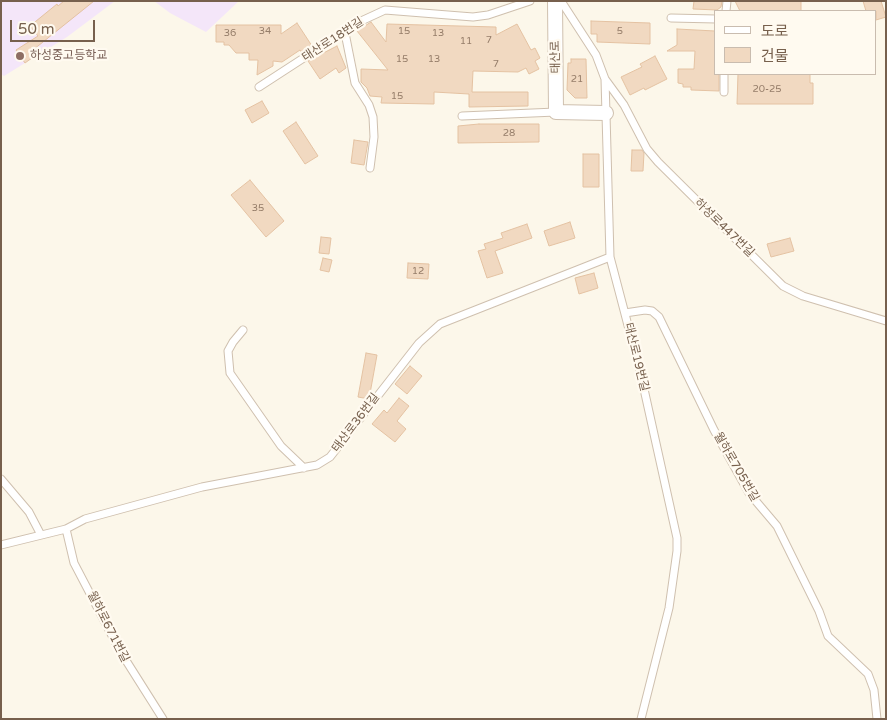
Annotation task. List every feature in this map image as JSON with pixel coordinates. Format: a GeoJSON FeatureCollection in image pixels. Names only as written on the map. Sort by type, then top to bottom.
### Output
{"type":"FeatureCollection","features":[{"type":"Feature","properties":{"kind":"street","name":"태산로"},"geometry":{"type":"LineString","coordinates":[[555,1],[556,112]]}},
{"type":"Feature","properties":{"kind":"street"},"geometry":{"type":"LineString","coordinates":[[556,112],[606,114]]}},
{"type":"Feature","properties":{"kind":"lane","name":"태산로18번길"},"geometry":{"type":"LineString","coordinates":[[259,87],[374,14],[385,10],[488,16],[530,1]]}},
{"type":"Feature","properties":{"kind":"lane","name":"태산로19번길"},"geometry":{"type":"LineString","coordinates":[[561,1],[596,56],[605,79],[610,257],[625,313],[677,538],[669,608],[641,719]]}},
{"type":"Feature","properties":{"kind":"lane"},"geometry":{"type":"LineString","coordinates":[[671,18],[714,19]]}},
{"type":"Feature","properties":{"kind":"lane"},"geometry":{"type":"LineString","coordinates":[[345,33],[355,83],[369,105],[373,117],[374,137],[370,168]]}},
{"type":"Feature","properties":{"kind":"lane"},"geometry":{"type":"LineString","coordinates":[[724,75],[724,92]]}},
{"type":"Feature","properties":{"kind":"lane","name":"하성로447번길"},"geometry":{"type":"LineString","coordinates":[[605,79],[624,105],[647,149],[658,162],[783,286],[804,296],[886,321]]}},
{"type":"Feature","properties":{"kind":"lane"},"geometry":{"type":"LineString","coordinates":[[462,116],[556,112]]}},
{"type":"Feature","properties":{"kind":"lane","name":"태산로36번길"},"geometry":{"type":"LineString","coordinates":[[1,545],[66,529],[85,519],[193,490],[317,465],[330,457],[419,343],[440,324],[610,257]]}},
{"type":"Feature","properties":{"kind":"lane","name":"월하로705번길"},"geometry":{"type":"LineString","coordinates":[[625,313],[645,310],[652,311],[659,317],[714,430],[749,493],[777,526],[819,611],[828,636],[868,674],[874,690],[877,719]]}},
{"type":"Feature","properties":{"kind":"lane"},"geometry":{"type":"LineString","coordinates":[[243,330],[232,342],[228,351],[230,373],[276,440],[304,468]]}},
{"type":"Feature","properties":{"kind":"lane"},"geometry":{"type":"LineString","coordinates":[[1,479],[29,512],[41,535]]}},
{"type":"Feature","properties":{"kind":"lane","name":"월하로671번길"},"geometry":{"type":"LineString","coordinates":[[66,529],[74,563],[120,651],[163,719]]}},
{"type":"Feature","properties":{"kind":"shaded area","name":"하성중고등학교"},"geometry":{"type":"Polygon","coordinates":[[[1,1],[115,1],[67,37],[4,76],[1,74],[1,1]]]}},
{"type":"Feature","properties":{"kind":"shaded area"},"geometry":{"type":"Polygon","coordinates":[[[154,1],[239,1],[206,32],[170,13],[154,1]]]}},
{"type":"Feature","properties":{"kind":"building"},"geometry":{"type":"Polygon","coordinates":[[[64,1],[94,1],[33,50],[36,55],[25,63],[16,50],[38,36],[30,26],[57,4],[58,6],[64,1]]]}},
{"type":"Feature","properties":{"kind":"building"},"geometry":{"type":"Polygon","coordinates":[[[694,1],[722,1],[721,7],[717,10],[693,9],[694,1]]]}},
{"type":"Feature","properties":{"kind":"building"},"geometry":{"type":"Polygon","coordinates":[[[735,1],[801,1],[801,10],[740,10],[735,1]]]}},
{"type":"Feature","properties":{"kind":"building"},"geometry":{"type":"Polygon","coordinates":[[[863,1],[881,1],[886,17],[877,20],[877,10],[866,10],[863,1]]]}},
{"type":"Feature","properties":{"kind":"building"},"geometry":{"type":"Polygon","coordinates":[[[591,21],[650,23],[650,44],[597,42],[597,34],[591,34],[591,21]]]}},
{"type":"Feature","properties":{"kind":"building"},"geometry":{"type":"Polygon","coordinates":[[[371,22],[386,42],[387,24],[496,27],[496,35],[517,24],[531,50],[535,48],[540,58],[535,61],[539,69],[529,74],[526,68],[518,72],[473,71],[472,92],[528,92],[528,106],[469,107],[469,94],[434,92],[434,104],[381,103],[382,97],[370,96],[367,88],[361,82],[361,69],[388,70],[357,31],[371,22]]]}},
{"type":"Feature","properties":{"kind":"building"},"geometry":{"type":"Polygon","coordinates":[[[297,23],[312,46],[302,53],[300,50],[282,62],[273,61],[273,66],[257,75],[258,60],[249,60],[249,53],[236,53],[229,45],[224,45],[224,42],[216,42],[216,25],[281,25],[281,34],[297,23]]]}},
{"type":"Feature","properties":{"kind":"building"},"geometry":{"type":"Polygon","coordinates":[[[677,29],[714,31],[714,75],[719,75],[719,91],[691,90],[691,87],[683,87],[683,84],[678,83],[678,69],[694,69],[695,51],[667,51],[677,45],[677,29]]]}},
{"type":"Feature","properties":{"kind":"building"},"geometry":{"type":"Polygon","coordinates":[[[337,46],[346,68],[339,73],[336,68],[320,79],[308,61],[337,46]]]}},
{"type":"Feature","properties":{"kind":"building"},"geometry":{"type":"Polygon","coordinates":[[[655,56],[667,79],[630,95],[621,77],[642,67],[640,64],[655,56]]]}},
{"type":"Feature","properties":{"kind":"building"},"geometry":{"type":"Polygon","coordinates":[[[571,59],[586,59],[587,98],[575,98],[567,90],[568,63],[571,63],[571,59]]]}},
{"type":"Feature","properties":{"kind":"building"},"geometry":{"type":"Polygon","coordinates":[[[738,75],[810,75],[810,83],[813,83],[813,104],[737,104],[738,75]]]}},
{"type":"Feature","properties":{"kind":"building"},"geometry":{"type":"Polygon","coordinates":[[[262,101],[269,113],[252,123],[245,110],[262,101]]]}},
{"type":"Feature","properties":{"kind":"building"},"geometry":{"type":"Polygon","coordinates":[[[296,122],[318,156],[305,164],[283,131],[296,122]]]}},
{"type":"Feature","properties":{"kind":"building"},"geometry":{"type":"Polygon","coordinates":[[[539,124],[539,142],[458,143],[458,126],[539,124]]]}},
{"type":"Feature","properties":{"kind":"building"},"geometry":{"type":"Polygon","coordinates":[[[354,140],[368,142],[364,165],[351,163],[354,140]]]}},
{"type":"Feature","properties":{"kind":"building"},"geometry":{"type":"Polygon","coordinates":[[[632,150],[642,150],[644,153],[643,171],[631,171],[632,150]]]}},
{"type":"Feature","properties":{"kind":"building"},"geometry":{"type":"Polygon","coordinates":[[[583,154],[599,154],[599,187],[583,187],[583,154]]]}},
{"type":"Feature","properties":{"kind":"building"},"geometry":{"type":"Polygon","coordinates":[[[250,180],[284,221],[266,237],[231,195],[250,180]]]}},
{"type":"Feature","properties":{"kind":"building"},"geometry":{"type":"Polygon","coordinates":[[[570,222],[575,238],[549,246],[544,231],[570,222]]]}},
{"type":"Feature","properties":{"kind":"building"},"geometry":{"type":"Polygon","coordinates":[[[527,224],[532,238],[495,251],[503,273],[487,278],[478,251],[486,249],[484,244],[503,238],[501,233],[527,224]]]}},
{"type":"Feature","properties":{"kind":"building"},"geometry":{"type":"Polygon","coordinates":[[[321,237],[331,238],[329,254],[319,253],[321,237]]]}},
{"type":"Feature","properties":{"kind":"building"},"geometry":{"type":"Polygon","coordinates":[[[790,238],[794,251],[771,257],[767,244],[790,238]]]}},
{"type":"Feature","properties":{"kind":"building"},"geometry":{"type":"Polygon","coordinates":[[[323,258],[332,260],[329,272],[320,270],[323,258]]]}},
{"type":"Feature","properties":{"kind":"building"},"geometry":{"type":"Polygon","coordinates":[[[408,263],[429,264],[428,279],[407,278],[408,263]]]}},
{"type":"Feature","properties":{"kind":"building"},"geometry":{"type":"Polygon","coordinates":[[[594,273],[598,288],[579,294],[575,278],[594,273]]]}},
{"type":"Feature","properties":{"kind":"building"},"geometry":{"type":"Polygon","coordinates":[[[366,353],[377,355],[369,399],[358,397],[366,353]]]}},
{"type":"Feature","properties":{"kind":"building"},"geometry":{"type":"Polygon","coordinates":[[[410,366],[422,376],[407,394],[395,384],[410,366]]]}},
{"type":"Feature","properties":{"kind":"building"},"geometry":{"type":"Polygon","coordinates":[[[399,398],[409,406],[397,421],[406,429],[395,442],[372,424],[384,410],[387,413],[399,398]]]}},
{"type":"Feature","properties":{"kind":"place","name":"하성중고등학교"},"geometry":{"type":"Point","coordinates":[20,56]}}]}
